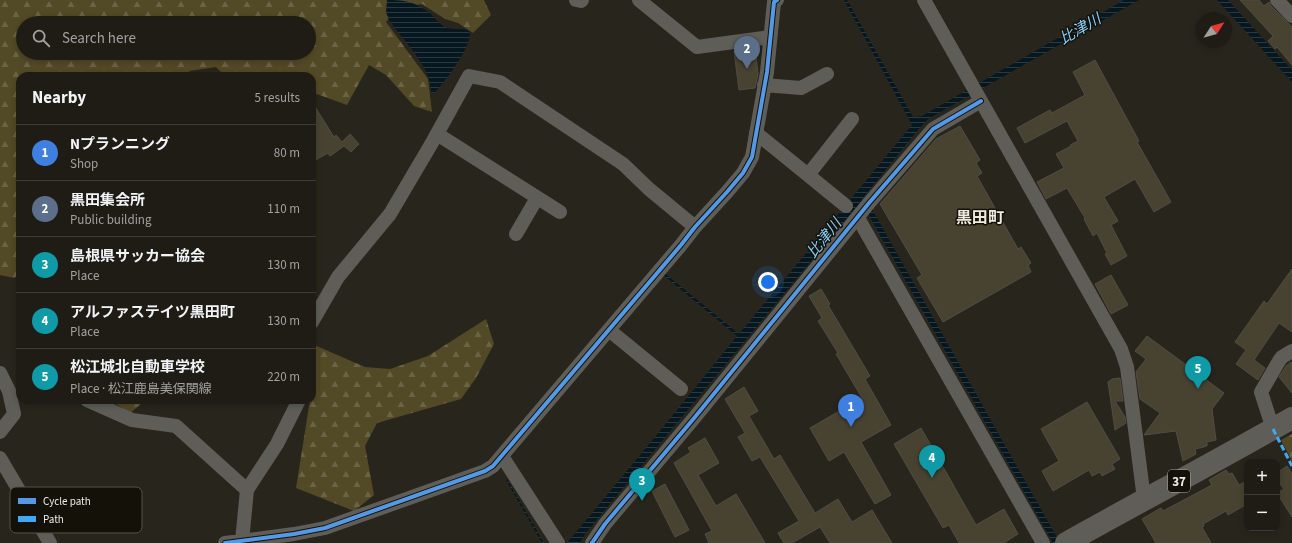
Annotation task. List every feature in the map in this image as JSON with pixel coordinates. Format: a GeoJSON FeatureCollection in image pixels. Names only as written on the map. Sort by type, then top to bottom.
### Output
{"type":"FeatureCollection","features":[{"type":"Feature","properties":{"kind":"main road","name":"37"},"geometry":{"type":"LineString","coordinates":[[1066,543],[1226,456],[1292,418]]}},
{"type":"Feature","properties":{"kind":"street"},"geometry":{"type":"LineString","coordinates":[[576,0],[582,0]]}},
{"type":"Feature","properties":{"kind":"street"},"geometry":{"type":"LineString","coordinates":[[639,0],[697,48],[770,37]]}},
{"type":"Feature","properties":{"kind":"street"},"geometry":{"type":"LineString","coordinates":[[297,404],[277,444],[247,490],[235,542],[325,528],[485,471],[493,466],[749,165],[752,157],[764,86],[775,0]]}},
{"type":"Feature","properties":{"kind":"street"},"geometry":{"type":"LineString","coordinates":[[924,0],[1121,349],[1127,367],[1144,500]]}},
{"type":"Feature","properties":{"kind":"street"},"geometry":{"type":"LineString","coordinates":[[1277,0],[1292,16]]}},
{"type":"Feature","properties":{"kind":"street"},"geometry":{"type":"LineString","coordinates":[[764,86],[801,88],[827,74]]}},
{"type":"Feature","properties":{"kind":"street"},"geometry":{"type":"LineString","coordinates":[[316,315],[338,277],[390,214],[469,76],[500,82],[623,164],[649,189],[696,227]]}},
{"type":"Feature","properties":{"kind":"street"},"geometry":{"type":"LineString","coordinates":[[592,543],[605,524],[863,212],[934,129],[980,99]]}},
{"type":"Feature","properties":{"kind":"street"},"geometry":{"type":"LineString","coordinates":[[808,175],[852,119]]}},
{"type":"Feature","properties":{"kind":"street"},"geometry":{"type":"LineString","coordinates":[[756,133],[846,206]]}},
{"type":"Feature","properties":{"kind":"street"},"geometry":{"type":"LineString","coordinates":[[437,134],[560,212]]}},
{"type":"Feature","properties":{"kind":"street"},"geometry":{"type":"LineString","coordinates":[[516,234],[537,198]]}},
{"type":"Feature","properties":{"kind":"street"},"geometry":{"type":"LineString","coordinates":[[863,212],[1043,543]]}},
{"type":"Feature","properties":{"kind":"street"},"geometry":{"type":"LineString","coordinates":[[609,330],[681,389]]}},
{"type":"Feature","properties":{"kind":"street"},"geometry":{"type":"LineString","coordinates":[[1273,429],[1261,392],[1278,361],[1292,351]]}},
{"type":"Feature","properties":{"kind":"street"},"geometry":{"type":"LineString","coordinates":[[0,373],[14,387],[14,414],[0,432]]}},
{"type":"Feature","properties":{"kind":"street"},"geometry":{"type":"LineString","coordinates":[[96,404],[132,420],[176,426],[247,490]]}},
{"type":"Feature","properties":{"kind":"street"},"geometry":{"type":"LineString","coordinates":[[502,456],[558,543]]}},
{"type":"Feature","properties":{"kind":"street"},"geometry":{"type":"LineString","coordinates":[[0,458],[17,487]]}},
{"type":"Feature","properties":{"kind":"street"},"geometry":{"type":"LineString","coordinates":[[44,533],[50,543]]}},
{"type":"Feature","properties":{"kind":"green space"},"geometry":{"type":"Polygon","coordinates":[[[0,0],[484,0],[491,15],[473,33],[458,23],[445,19],[422,4],[397,8],[386,22],[428,79],[432,112],[414,106],[386,75],[369,65],[347,105],[316,94],[316,72],[221,72],[216,67],[189,71],[190,72],[16,72],[16,277],[14,278],[0,275],[0,0]]]}},
{"type":"Feature","properties":{"kind":"green space"},"geometry":{"type":"Polygon","coordinates":[[[486,319],[494,344],[476,378],[461,399],[377,423],[365,446],[374,495],[354,511],[296,488],[309,404],[316,404],[316,346],[365,367],[390,369],[428,356],[486,319]]]}},
{"type":"Feature","properties":{"kind":"green space"},"geometry":{"type":"Polygon","coordinates":[[[116,404],[141,404],[130,413],[116,404]]]}},
{"type":"Feature","properties":{"kind":"green space"},"geometry":{"type":"Polygon","coordinates":[[[1292,434],[1292,461],[1281,440],[1292,434]]]}},
{"type":"Feature","properties":{"kind":"water"},"geometry":{"type":"Polygon","coordinates":[[[387,0],[399,0],[415,4],[426,10],[445,27],[469,31],[470,36],[467,46],[459,61],[433,94],[431,92],[426,71],[421,62],[388,18],[386,12],[387,0]]]}},
{"type":"Feature","properties":{"kind":"water","name":"比津川"},"geometry":{"type":"Polygon","coordinates":[[[844,0],[847,0],[913,117],[922,116],[1124,0],[1139,0],[928,119],[862,199],[863,202],[872,209],[1060,543],[1053,543],[868,214],[860,207],[856,207],[585,534],[580,543],[567,543],[737,336],[662,274],[663,272],[739,334],[912,125],[844,0]]]}},
{"type":"Feature","properties":{"kind":"water"},"geometry":{"type":"Polygon","coordinates":[[[1217,0],[1228,0],[1292,70],[1292,82],[1232,16],[1232,12],[1228,12],[1217,0]]]}},
{"type":"Feature","properties":{"kind":"water"},"geometry":{"type":"Polygon","coordinates":[[[507,479],[544,543],[542,543],[506,480],[507,479]]]}},
{"type":"Feature","properties":{"kind":"building"},"geometry":{"type":"Polygon","coordinates":[[[1240,0],[1259,0],[1264,6],[1269,2],[1271,6],[1292,27],[1292,65],[1277,47],[1275,49],[1268,41],[1273,36],[1240,0]]]}},
{"type":"Feature","properties":{"kind":"building"},"geometry":{"type":"Polygon","coordinates":[[[755,48],[758,74],[755,88],[739,90],[734,51],[755,48]]]}},
{"type":"Feature","properties":{"kind":"building"},"geometry":{"type":"Polygon","coordinates":[[[1095,60],[1139,141],[1137,142],[1171,202],[1154,212],[1135,179],[1104,197],[1118,221],[1111,225],[1127,256],[1111,265],[1097,233],[1093,236],[1084,219],[1085,218],[1067,188],[1046,199],[1037,182],[1064,168],[1056,154],[1078,141],[1067,121],[1025,143],[1017,128],[1050,110],[1052,113],[1085,95],[1073,72],[1095,60]]]}},
{"type":"Feature","properties":{"kind":"building"},"geometry":{"type":"Polygon","coordinates":[[[316,108],[334,137],[336,135],[342,142],[350,134],[359,144],[351,152],[344,146],[330,156],[328,153],[316,160],[316,108]]]}},
{"type":"Feature","properties":{"kind":"building"},"geometry":{"type":"Polygon","coordinates":[[[960,126],[980,160],[976,163],[982,173],[977,176],[1018,249],[1021,247],[1031,263],[1028,265],[1031,272],[943,322],[917,278],[922,275],[880,204],[936,139],[960,126]]]}},
{"type":"Feature","properties":{"kind":"building"},"geometry":{"type":"Polygon","coordinates":[[[1292,269],[1292,332],[1279,323],[1254,360],[1265,368],[1258,380],[1236,364],[1246,350],[1235,342],[1264,301],[1267,304],[1292,269]]]}},
{"type":"Feature","properties":{"kind":"building"},"geometry":{"type":"Polygon","coordinates":[[[1111,275],[1128,305],[1111,314],[1095,284],[1111,275]]]}},
{"type":"Feature","properties":{"kind":"building"},"geometry":{"type":"Polygon","coordinates":[[[821,289],[830,304],[828,305],[870,376],[865,379],[891,425],[861,442],[891,495],[875,504],[844,452],[829,461],[810,428],[862,398],[836,354],[838,353],[818,321],[822,318],[809,296],[821,289]]]}},
{"type":"Feature","properties":{"kind":"building"},"geometry":{"type":"Polygon","coordinates":[[[1147,336],[1224,393],[1212,409],[1216,440],[1207,442],[1207,446],[1195,449],[1196,454],[1183,461],[1176,431],[1144,435],[1160,413],[1140,399],[1136,372],[1146,359],[1135,351],[1147,336]]]}},
{"type":"Feature","properties":{"kind":"building"},"geometry":{"type":"Polygon","coordinates":[[[1291,362],[1292,393],[1279,377],[1286,366],[1291,362]]]}},
{"type":"Feature","properties":{"kind":"building"},"geometry":{"type":"Polygon","coordinates":[[[1120,378],[1123,401],[1115,401],[1125,417],[1126,423],[1115,430],[1108,382],[1112,379],[1120,378]]]}},
{"type":"Feature","properties":{"kind":"building"},"geometry":{"type":"Polygon","coordinates":[[[744,387],[758,411],[749,416],[774,459],[780,455],[815,513],[838,499],[852,522],[872,510],[892,543],[830,543],[820,527],[792,543],[784,543],[778,533],[799,521],[760,457],[752,461],[738,437],[745,433],[725,399],[744,387]]]}},
{"type":"Feature","properties":{"kind":"building"},"geometry":{"type":"Polygon","coordinates":[[[1087,402],[1120,459],[1112,464],[1115,469],[1102,476],[1100,472],[1092,476],[1089,470],[1053,491],[1042,471],[1059,461],[1041,429],[1087,402]]]}},
{"type":"Feature","properties":{"kind":"building"},"geometry":{"type":"Polygon","coordinates":[[[921,428],[976,525],[1004,509],[1018,534],[1004,543],[959,543],[949,525],[943,528],[894,444],[921,428]]]}},
{"type":"Feature","properties":{"kind":"building"},"geometry":{"type":"Polygon","coordinates":[[[705,438],[719,463],[698,475],[716,506],[736,494],[765,543],[709,543],[705,534],[712,531],[674,463],[691,452],[688,448],[705,438]]]}},
{"type":"Feature","properties":{"kind":"building"},"geometry":{"type":"Polygon","coordinates":[[[1287,466],[1292,473],[1292,517],[1280,498],[1280,491],[1284,489],[1280,484],[1280,471],[1287,466]]]}},
{"type":"Feature","properties":{"kind":"building"},"geometry":{"type":"Polygon","coordinates":[[[1226,470],[1229,474],[1232,473],[1239,485],[1244,482],[1244,506],[1228,515],[1226,511],[1203,524],[1204,526],[1202,527],[1211,543],[1156,543],[1142,519],[1161,508],[1163,511],[1212,485],[1209,480],[1226,470]]]}},
{"type":"Feature","properties":{"kind":"building"},"geometry":{"type":"Polygon","coordinates":[[[665,484],[689,530],[675,537],[652,491],[665,484]]]}},
{"type":"Feature","properties":{"kind":"marked path"},"geometry":{"type":"LineString","coordinates":[[1273,429],[1292,466]]}},
{"type":"Feature","properties":{"kind":"cycle path"},"geometry":{"type":"LineString","coordinates":[[225,543],[294,534],[325,528],[485,471],[493,466],[695,227],[743,173],[752,157],[767,72],[774,2],[777,0]]}},
{"type":"Feature","properties":{"kind":"cycle path"},"geometry":{"type":"LineString","coordinates":[[592,543],[605,524],[695,417],[869,203],[933,129],[981,101]]}},
{"type":"Feature","properties":{"kind":"place","name":"黒田集会所"},"geometry":{"type":"Point","coordinates":[747,69]}},
{"type":"Feature","properties":{"kind":"place","name":"松江城北自動車学校"},"geometry":{"type":"Point","coordinates":[1198,389]}},
{"type":"Feature","properties":{"kind":"place","name":"Nプランニング"},"geometry":{"type":"Point","coordinates":[851,427]}},
{"type":"Feature","properties":{"kind":"place","name":"アルファステイツ黒田町"},"geometry":{"type":"Point","coordinates":[932,478]}},
{"type":"Feature","properties":{"kind":"place","name":"島根県サッカー協会"},"geometry":{"type":"Point","coordinates":[642,501]}},
{"type":"Feature","properties":{"kind":"district","name":"黒田町"},"geometry":{"type":"Point","coordinates":[980,217]}}]}
